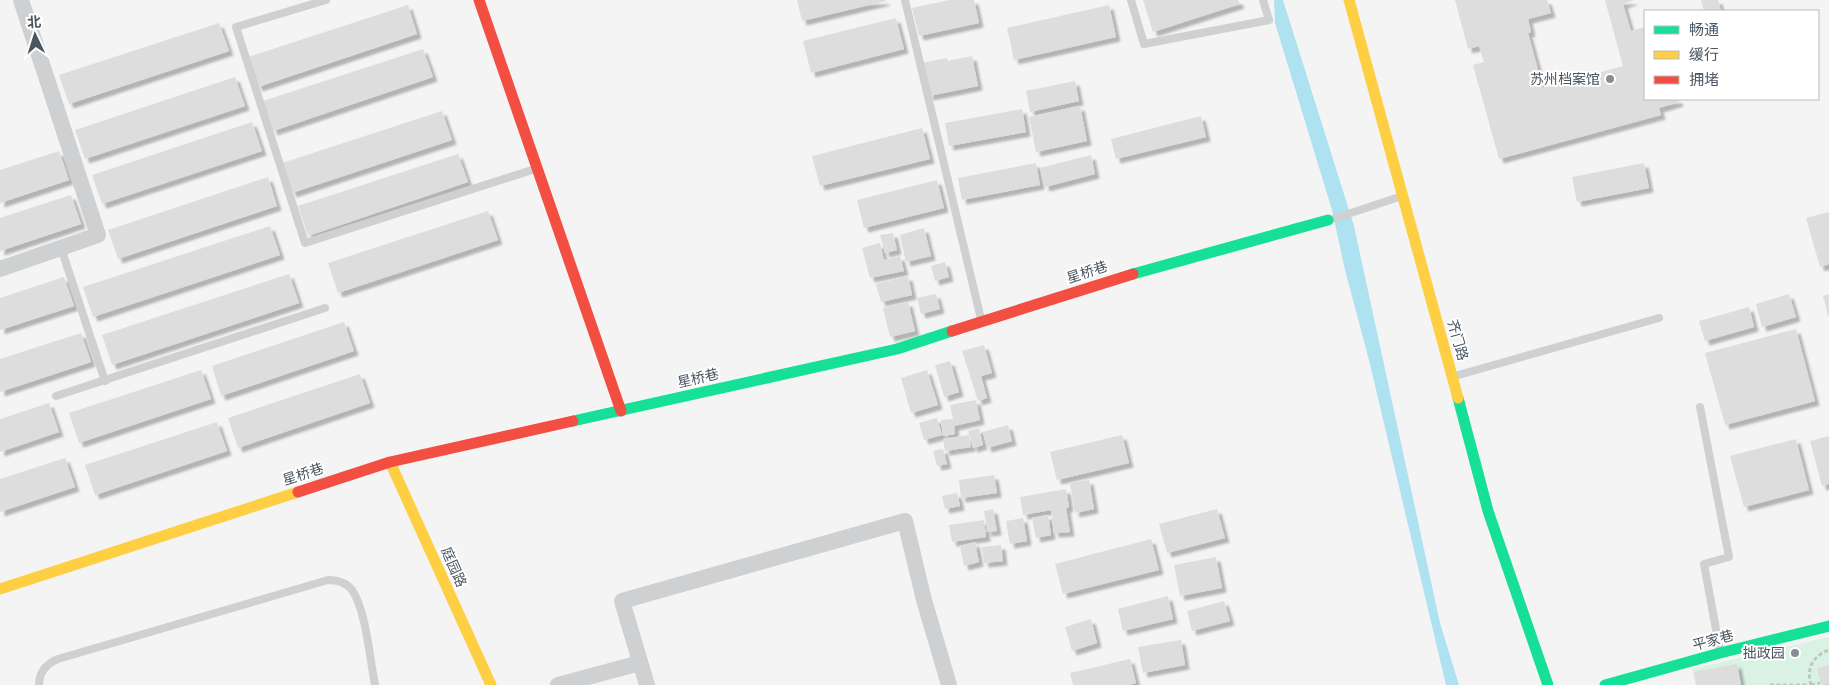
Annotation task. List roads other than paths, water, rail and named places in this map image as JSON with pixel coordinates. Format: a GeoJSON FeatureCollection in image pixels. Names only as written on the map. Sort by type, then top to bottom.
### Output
{"type":"FeatureCollection","features":[{"type":"Feature","properties":{"kind":"street"},"geometry":{"type":"LineString","coordinates":[[0,269],[98,235],[21,0]]}},
{"type":"Feature","properties":{"kind":"street"},"geometry":{"type":"LineString","coordinates":[[478,0],[621,410]]}},
{"type":"Feature","properties":{"kind":"street","name":"齐门路"},"geometry":{"type":"LineString","coordinates":[[1349,0],[1488,511],[1548,685]]}},
{"type":"Feature","properties":{"kind":"street","name":"星桥巷"},"geometry":{"type":"LineString","coordinates":[[0,589],[390,462],[898,349],[1114,279],[1328,220]]}},
{"type":"Feature","properties":{"kind":"street","name":"庭园路"},"geometry":{"type":"LineString","coordinates":[[390,462],[491,685]]}},
{"type":"Feature","properties":{"kind":"street"},"geometry":{"type":"LineString","coordinates":[[646,685],[622,601],[905,521],[924,600],[949,685]]}},
{"type":"Feature","properties":{"kind":"street","name":"平家巷"},"geometry":{"type":"LineString","coordinates":[[1604,685],[1720,653],[1829,626]]}},
{"type":"Feature","properties":{"kind":"street"},"geometry":{"type":"LineString","coordinates":[[558,685],[640,663]]}},
{"type":"Feature","properties":{"kind":"lane"},"geometry":{"type":"LineString","coordinates":[[326,0],[236,26],[305,243],[537,168]]}},
{"type":"Feature","properties":{"kind":"lane"},"geometry":{"type":"LineString","coordinates":[[905,0],[981,322]]}},
{"type":"Feature","properties":{"kind":"lane"},"geometry":{"type":"LineString","coordinates":[[1131,0],[1144,44],[1269,20],[1263,0]]}},
{"type":"Feature","properties":{"kind":"lane","name":"星桥巷"},"geometry":{"type":"LineString","coordinates":[[1328,220],[1402,196]]}},
{"type":"Feature","properties":{"kind":"lane"},"geometry":{"type":"LineString","coordinates":[[61,248],[105,381]]}},
{"type":"Feature","properties":{"kind":"lane"},"geometry":{"type":"LineString","coordinates":[[56,396],[325,308]]}},
{"type":"Feature","properties":{"kind":"lane"},"geometry":{"type":"LineString","coordinates":[[1453,377],[1659,318]]}},
{"type":"Feature","properties":{"kind":"lane"},"geometry":{"type":"LineString","coordinates":[[1700,407],[1729,557],[1704,564],[1720,653]]}},
{"type":"Feature","properties":{"kind":"lane"},"geometry":{"type":"LineString","coordinates":[[39,685],[41,674],[45,667],[58,659],[328,580],[336,580],[344,583],[351,589],[361,612],[375,685]]}},
{"type":"Feature","properties":{"kind":"water"},"geometry":{"type":"Polygon","coordinates":[[[1274,0],[1283,0],[1354,226],[1440,623],[1459,685],[1446,685],[1332,210],[1275,23],[1274,0]]]}},
{"type":"Feature","properties":{"kind":"place","name":"苏州档案馆"},"geometry":{"type":"Point","coordinates":[1610,79]}},
{"type":"Feature","properties":{"kind":"place","name":"拙政园"},"geometry":{"type":"Point","coordinates":[1795,653]}}]}
